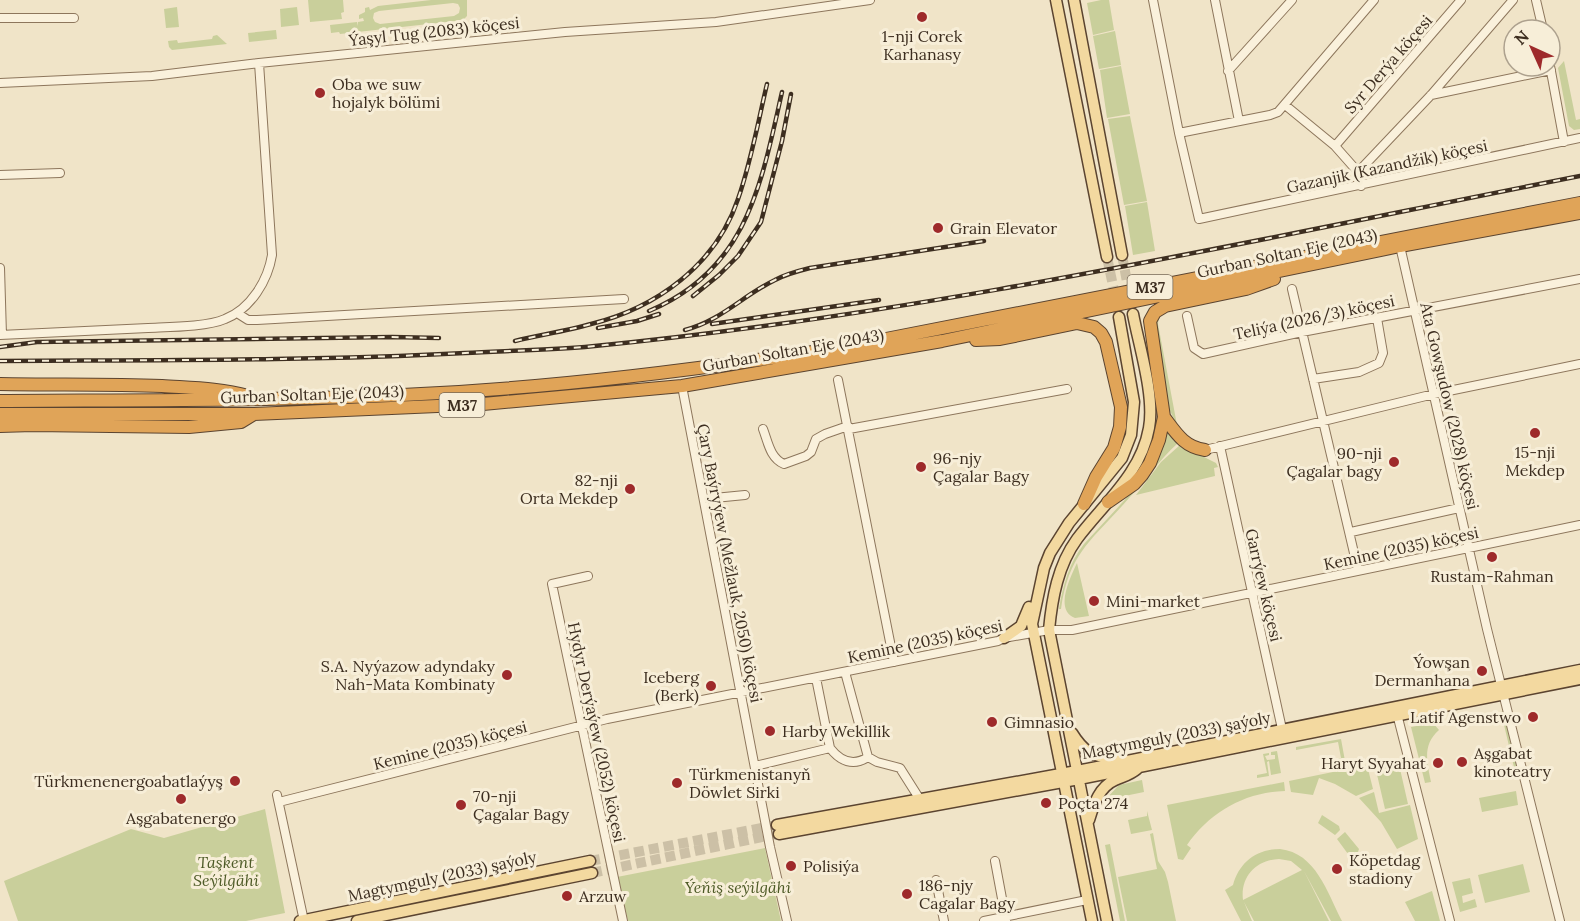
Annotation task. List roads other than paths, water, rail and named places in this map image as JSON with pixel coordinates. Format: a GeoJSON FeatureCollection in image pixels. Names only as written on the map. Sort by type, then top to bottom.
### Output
{"type":"FeatureCollection","features":[{"type":"Feature","properties":{"kind":"highway","name":"Gurban Soltan Eje (2043)"},"geometry":{"type":"LineString","coordinates":[[0,400],[240,400],[421,394],[496,389],[718,367],[840,348],[1580,202]]}},
{"type":"Feature","properties":{"kind":"highway","name":"Gurban Soltan Eje (2043)"},"geometry":{"type":"LineString","coordinates":[[0,414],[254,414],[483,404],[682,386],[942,341],[1400,246],[1580,213]]}},
{"type":"Feature","properties":{"kind":"highway"},"geometry":{"type":"LineString","coordinates":[[1108,502],[1134,484],[1142,475],[1155,451],[1164,417],[1150,326],[1155,312],[1165,306],[1246,289],[1311,265]]}},
{"type":"Feature","properties":{"kind":"highway"},"geometry":{"type":"LineString","coordinates":[[942,341],[999,339],[1077,323],[1090,325],[1101,333],[1106,342],[1121,417],[1114,448],[1096,477],[1084,504]]}},
{"type":"Feature","properties":{"kind":"highway"},"geometry":{"type":"LineString","coordinates":[[0,384],[185,387],[228,390],[258,399]]}},
{"type":"Feature","properties":{"kind":"highway"},"geometry":{"type":"LineString","coordinates":[[0,426],[189,427],[241,422],[254,414]]}},
{"type":"Feature","properties":{"kind":"highway"},"geometry":{"type":"LineString","coordinates":[[1164,417],[1182,440],[1190,446],[1205,450]]}},
{"type":"Feature","properties":{"kind":"main road"},"geometry":{"type":"LineString","coordinates":[[1056,0],[1107,257]]}},
{"type":"Feature","properties":{"kind":"main road"},"geometry":{"type":"LineString","coordinates":[[1074,0],[1122,255]]}},
{"type":"Feature","properties":{"kind":"main road"},"geometry":{"type":"LineString","coordinates":[[1107,921],[1049,630],[1053,597],[1063,563],[1077,539],[1138,462],[1150,426],[1150,404],[1133,314]]}},
{"type":"Feature","properties":{"kind":"main road"},"geometry":{"type":"LineString","coordinates":[[1092,921],[1033,632],[1033,616],[1044,568],[1058,539],[1122,458],[1131,435],[1134,402],[1119,317]]}},
{"type":"Feature","properties":{"kind":"main road"},"geometry":{"type":"LineString","coordinates":[[1004,638],[1021,626],[1026,618],[1035,579],[1044,568]]}},
{"type":"Feature","properties":{"kind":"main road","name":"Magtymguly (2033) şaýoly"},"geometry":{"type":"LineString","coordinates":[[1139,762],[1397,714],[1580,670]]}},
{"type":"Feature","properties":{"kind":"main road","name":"Magtymguly (2033) şaýoly"},"geometry":{"type":"LineString","coordinates":[[1064,777],[778,829],[919,798],[1064,777],[1078,775],[1282,729],[1580,679]]}},
{"type":"Feature","properties":{"kind":"main road"},"geometry":{"type":"LineString","coordinates":[[1067,722],[1080,745],[1088,752],[1100,757],[1125,756],[1139,762],[1129,776],[1115,780],[1105,787],[1096,801],[1088,823]]}},
{"type":"Feature","properties":{"kind":"main road","name":"Magtymguly (2033) şaýoly"},"geometry":{"type":"LineString","coordinates":[[302,921],[590,861]]}},
{"type":"Feature","properties":{"kind":"main road","name":"Magtymguly (2033) şaýoly"},"geometry":{"type":"LineString","coordinates":[[357,921],[592,873]]}},
{"type":"Feature","properties":{"kind":"street","name":"Ýaşyl Tug (2083) köçesi"},"geometry":{"type":"LineString","coordinates":[[0,83],[152,76],[565,32],[716,22],[870,0]]}},
{"type":"Feature","properties":{"kind":"street"},"geometry":{"type":"LineString","coordinates":[[1154,0],[1179,133],[1278,112],[1374,0]]}},
{"type":"Feature","properties":{"kind":"street"},"geometry":{"type":"LineString","coordinates":[[1215,0],[1239,121]]}},
{"type":"Feature","properties":{"kind":"street"},"geometry":{"type":"LineString","coordinates":[[1228,71],[1292,0]]}},
{"type":"Feature","properties":{"kind":"street","name":"Syr Derýa köçesi"},"geometry":{"type":"LineString","coordinates":[[1335,146],[1461,0]]}},
{"type":"Feature","properties":{"kind":"street"},"geometry":{"type":"LineString","coordinates":[[1358,172],[1431,95],[1513,0]]}},
{"type":"Feature","properties":{"kind":"street"},"geometry":{"type":"LineString","coordinates":[[1536,0],[1540,18]]}},
{"type":"Feature","properties":{"kind":"street"},"geometry":{"type":"LineString","coordinates":[[0,18],[74,18]]}},
{"type":"Feature","properties":{"kind":"street"},"geometry":{"type":"LineString","coordinates":[[0,268],[1,335],[177,326],[224,320],[237,313],[247,304],[263,282],[269,271],[272,255],[259,63]]}},
{"type":"Feature","properties":{"kind":"street"},"geometry":{"type":"LineString","coordinates":[[1431,95],[1506,78]]}},
{"type":"Feature","properties":{"kind":"street"},"geometry":{"type":"LineString","coordinates":[[1552,78],[1564,142]]}},
{"type":"Feature","properties":{"kind":"street"},"geometry":{"type":"LineString","coordinates":[[1286,105],[1335,146],[1358,172],[1361,186]]}},
{"type":"Feature","properties":{"kind":"street","name":"Gazanjik (Kazandžik) köçesi"},"geometry":{"type":"LineString","coordinates":[[1179,133],[1198,219],[1580,138]]}},
{"type":"Feature","properties":{"kind":"street"},"geometry":{"type":"LineString","coordinates":[[0,175],[60,173]]}},
{"type":"Feature","properties":{"kind":"street","name":"Ata Gowşudow (2028) köçesi"},"geometry":{"type":"LineString","coordinates":[[1400,246],[1459,508],[1560,921]]}},
{"type":"Feature","properties":{"kind":"street","name":"Teliýa (2026/3) köçesi"},"geometry":{"type":"LineString","coordinates":[[1187,316],[1194,348],[1203,354],[1302,332],[1580,279]]}},
{"type":"Feature","properties":{"kind":"street"},"geometry":{"type":"LineString","coordinates":[[1292,289],[1351,532],[1358,570]]}},
{"type":"Feature","properties":{"kind":"street"},"geometry":{"type":"LineString","coordinates":[[237,313],[248,320],[257,320],[624,299]]}},
{"type":"Feature","properties":{"kind":"street"},"geometry":{"type":"LineString","coordinates":[[1313,379],[1368,370],[1379,363],[1383,352],[1377,318]]}},
{"type":"Feature","properties":{"kind":"street"},"geometry":{"type":"LineString","coordinates":[[1205,450],[1434,394],[1580,364]]}},
{"type":"Feature","properties":{"kind":"street"},"geometry":{"type":"LineString","coordinates":[[838,380],[894,662]]}},
{"type":"Feature","properties":{"kind":"street","name":"Çary Baýryýew (Mežlauk, 2050) köçesi"},"geometry":{"type":"LineString","coordinates":[[682,386],[754,766],[787,921]]}},
{"type":"Feature","properties":{"kind":"street"},"geometry":{"type":"LineString","coordinates":[[763,429],[771,453],[784,464],[806,456],[811,452],[816,439],[825,434],[1067,389]]}},
{"type":"Feature","properties":{"kind":"street","name":"Garrýew köçesi"},"geometry":{"type":"LineString","coordinates":[[1220,446],[1282,729]]}},
{"type":"Feature","properties":{"kind":"street"},"geometry":{"type":"LineString","coordinates":[[704,499],[745,495]]}},
{"type":"Feature","properties":{"kind":"street"},"geometry":{"type":"LineString","coordinates":[[1351,532],[1459,508]]}},
{"type":"Feature","properties":{"kind":"street","name":"Kemine (2035) köçesi"},"geometry":{"type":"LineString","coordinates":[[302,921],[278,799],[582,725],[1033,632],[1072,630],[1580,525]]}},
{"type":"Feature","properties":{"kind":"street","name":"Hydyr Derýaýew (2052) köçesi"},"geometry":{"type":"LineString","coordinates":[[588,576],[552,584],[623,921]]}},
{"type":"Feature","properties":{"kind":"street"},"geometry":{"type":"LineString","coordinates":[[845,672],[868,757],[877,762],[900,768],[919,798]]}},
{"type":"Feature","properties":{"kind":"street"},"geometry":{"type":"LineString","coordinates":[[816,678],[830,748],[840,759],[848,762],[858,763],[868,757]]}},
{"type":"Feature","properties":{"kind":"street"},"geometry":{"type":"LineString","coordinates":[[1397,714],[1450,921]]}},
{"type":"Feature","properties":{"kind":"street"},"geometry":{"type":"LineString","coordinates":[[754,766],[830,748]]}},
{"type":"Feature","properties":{"kind":"street"},"geometry":{"type":"LineString","coordinates":[[995,861],[1006,919]]}},
{"type":"Feature","properties":{"kind":"street"},"geometry":{"type":"LineString","coordinates":[[936,880],[944,921]]}},
{"type":"Feature","properties":{"kind":"street"},"geometry":{"type":"LineString","coordinates":[[984,921],[1006,919],[1088,900]]}},
{"type":"Feature","properties":{"kind":"tunnel"},"geometry":{"type":"LineString","coordinates":[[1122,255],[1133,314]]}},
{"type":"Feature","properties":{"kind":"tunnel"},"geometry":{"type":"LineString","coordinates":[[1107,257],[1116,300]]}},
{"type":"Feature","properties":{"kind":"tunnel"},"geometry":{"type":"LineString","coordinates":[[590,861],[777,825]]}},
{"type":"Feature","properties":{"kind":"tunnel"},"geometry":{"type":"LineString","coordinates":[[592,873],[776,834]]}},
{"type":"Feature","properties":{"kind":"railway"},"geometry":{"type":"LineString","coordinates":[[515,341],[615,317],[660,295],[699,263],[715,244],[728,223],[738,199],[751,156],[767,84]]}},
{"type":"Feature","properties":{"kind":"railway"},"geometry":{"type":"LineString","coordinates":[[649,311],[682,294],[708,273],[729,248],[757,191],[782,92]]}},
{"type":"Feature","properties":{"kind":"railway"},"geometry":{"type":"LineString","coordinates":[[693,296],[738,256],[761,222],[782,141],[791,94]]}},
{"type":"Feature","properties":{"kind":"railway"},"geometry":{"type":"LineString","coordinates":[[0,361],[232,360],[407,356],[585,347],[710,333],[835,316],[1084,274],[1580,176]]}},
{"type":"Feature","properties":{"kind":"railway"},"geometry":{"type":"LineString","coordinates":[[685,330],[721,314],[779,278],[810,268],[984,241]]}},
{"type":"Feature","properties":{"kind":"railway"},"geometry":{"type":"LineString","coordinates":[[712,324],[879,300]]}},
{"type":"Feature","properties":{"kind":"railway"},"geometry":{"type":"LineString","coordinates":[[598,328],[637,321],[659,314]]}},
{"type":"Feature","properties":{"kind":"railway"},"geometry":{"type":"LineString","coordinates":[[0,347],[37,342],[439,338]]}},
{"type":"Feature","properties":{"kind":"place","name":"1-nji Corek Karhanasy"},"geometry":{"type":"Point","coordinates":[922,17]}},
{"type":"Feature","properties":{"kind":"place","name":"Oba we suw hojalyk bölümi"},"geometry":{"type":"Point","coordinates":[320,93]}},
{"type":"Feature","properties":{"kind":"place","name":"Grain Elevator"},"geometry":{"type":"Point","coordinates":[938,228]}},
{"type":"Feature","properties":{"kind":"place","name":"15-nji Mekdep"},"geometry":{"type":"Point","coordinates":[1535,433]}},
{"type":"Feature","properties":{"kind":"place","name":"90-nji Çagalar bagy"},"geometry":{"type":"Point","coordinates":[1394,462]}},
{"type":"Feature","properties":{"kind":"place","name":"96-njy Çagalar Bagy"},"geometry":{"type":"Point","coordinates":[921,467]}},
{"type":"Feature","properties":{"kind":"place","name":"82-nji Orta Mekdep"},"geometry":{"type":"Point","coordinates":[630,489]}},
{"type":"Feature","properties":{"kind":"place","name":"Rustam-Rahman"},"geometry":{"type":"Point","coordinates":[1492,557]}},
{"type":"Feature","properties":{"kind":"place","name":"Mini-market"},"geometry":{"type":"Point","coordinates":[1094,601]}},
{"type":"Feature","properties":{"kind":"place","name":"Ýowşan Dermanhana"},"geometry":{"type":"Point","coordinates":[1482,671]}},
{"type":"Feature","properties":{"kind":"place","name":"S.A. Nyýazow adyndaky Nah-Mata Kombinaty"},"geometry":{"type":"Point","coordinates":[507,675]}},
{"type":"Feature","properties":{"kind":"place","name":"Iceberg (Berk)"},"geometry":{"type":"Point","coordinates":[711,686]}},
{"type":"Feature","properties":{"kind":"place","name":"Latif Agenstwo"},"geometry":{"type":"Point","coordinates":[1533,717]}},
{"type":"Feature","properties":{"kind":"place","name":"Gimnasio"},"geometry":{"type":"Point","coordinates":[992,722]}},
{"type":"Feature","properties":{"kind":"place","name":"Harby Wekillik"},"geometry":{"type":"Point","coordinates":[770,731]}},
{"type":"Feature","properties":{"kind":"place","name":"Aşgabat kinoteatry"},"geometry":{"type":"Point","coordinates":[1462,762]}},
{"type":"Feature","properties":{"kind":"place","name":"Haryt Syyahat"},"geometry":{"type":"Point","coordinates":[1438,763]}},
{"type":"Feature","properties":{"kind":"place","name":"Türkmenenergoabatlaýyş"},"geometry":{"type":"Point","coordinates":[235,781]}},
{"type":"Feature","properties":{"kind":"place","name":"Türkmenistanyň Döwlet Sirki"},"geometry":{"type":"Point","coordinates":[677,783]}},
{"type":"Feature","properties":{"kind":"place","name":"Aşgabatenergo"},"geometry":{"type":"Point","coordinates":[181,799]}},
{"type":"Feature","properties":{"kind":"place","name":"Poçta 274"},"geometry":{"type":"Point","coordinates":[1046,803]}},
{"type":"Feature","properties":{"kind":"place","name":"70-nji Çagalar Bagy"},"geometry":{"type":"Point","coordinates":[461,805]}},
{"type":"Feature","properties":{"kind":"place","name":"Polisiýa"},"geometry":{"type":"Point","coordinates":[791,866]}},
{"type":"Feature","properties":{"kind":"place","name":"Köpetdag stadiony"},"geometry":{"type":"Point","coordinates":[1337,869]}},
{"type":"Feature","properties":{"kind":"place","name":"186-njy Cagalar Bagy"},"geometry":{"type":"Point","coordinates":[907,894]}},
{"type":"Feature","properties":{"kind":"place","name":"Arzuw"},"geometry":{"type":"Point","coordinates":[567,896]}},
{"type":"Feature","properties":{"kind":"park label","name":"Taşkent Seýilgähi"},"geometry":{"type":"Point","coordinates":[226,871]}},
{"type":"Feature","properties":{"kind":"park label","name":"Ýeňiş seýilgähi"},"geometry":{"type":"Point","coordinates":[738,887]}}]}
